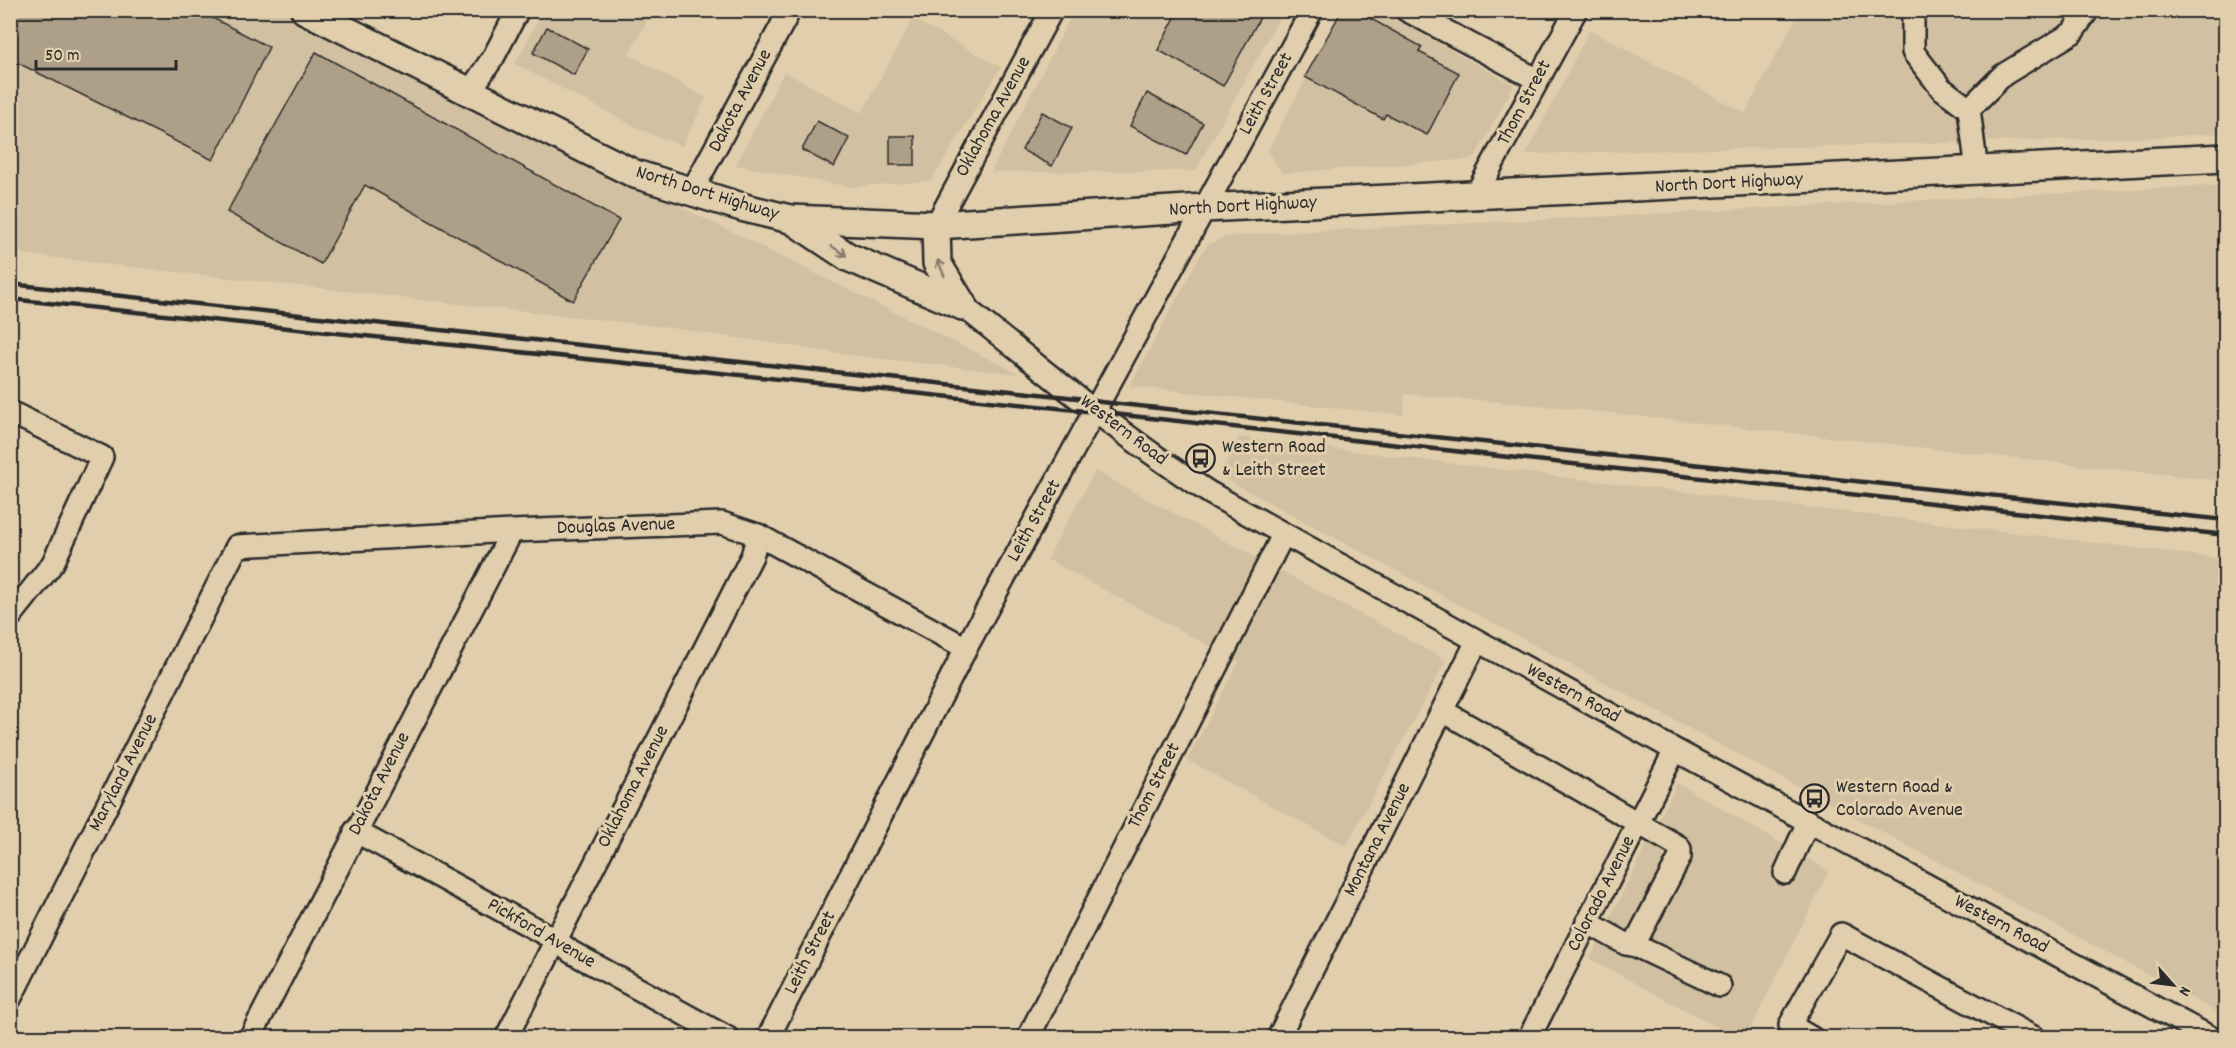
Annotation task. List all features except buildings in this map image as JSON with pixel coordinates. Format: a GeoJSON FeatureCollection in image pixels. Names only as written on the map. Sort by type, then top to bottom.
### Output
{"type":"FeatureCollection","features":[{"type":"Feature","properties":{"kind":"main road","name":"North Dort Highway"},"geometry":{"type":"LineString","coordinates":[[305,10],[635,174],[745,208],[790,219],[936,225],[1204,208],[2226,158]]}},
{"type":"Feature","properties":{"kind":"main road"},"geometry":{"type":"LineString","coordinates":[[790,219],[848,257],[963,306]]}},
{"type":"Feature","properties":{"kind":"main road"},"geometry":{"type":"LineString","coordinates":[[936,225],[937,263],[963,306]]}},
{"type":"Feature","properties":{"kind":"street"},"geometry":{"type":"LineString","coordinates":[[469,93],[494,56],[518,10]]}},
{"type":"Feature","properties":{"kind":"street","name":"Dakota Avenue"},"geometry":{"type":"LineString","coordinates":[[692,191],[790,10]]}},
{"type":"Feature","properties":{"kind":"street","name":"Oklahoma Avenue"},"geometry":{"type":"LineString","coordinates":[[936,225],[1052,10]]}},
{"type":"Feature","properties":{"kind":"street","name":"Leith Street"},"geometry":{"type":"LineString","coordinates":[[768,1038],[966,648],[1312,10]]}},
{"type":"Feature","properties":{"kind":"street"},"geometry":{"type":"LineString","coordinates":[[1406,10],[1538,80]]}},
{"type":"Feature","properties":{"kind":"street","name":"Thom Street"},"geometry":{"type":"LineString","coordinates":[[1475,196],[1576,10]]}},
{"type":"Feature","properties":{"kind":"street"},"geometry":{"type":"LineString","coordinates":[[1913,10],[1913,52],[1941,88],[1969,109],[1977,171]]}},
{"type":"Feature","properties":{"kind":"street"},"geometry":{"type":"LineString","coordinates":[[1969,109],[2003,75],[2072,33],[2088,10]]}},
{"type":"Feature","properties":{"kind":"street","name":"Western Road"},"geometry":{"type":"LineString","coordinates":[[963,306],[1095,412],[1185,477],[1283,535],[1808,822],[2180,1030],[2212,1038]]}},
{"type":"Feature","properties":{"kind":"street"},"geometry":{"type":"LineString","coordinates":[[10,412],[102,457],[53,563],[10,617]]}},
{"type":"Feature","properties":{"kind":"street","name":"Douglas Avenue"},"geometry":{"type":"LineString","coordinates":[[237,546],[512,531],[722,523],[758,535],[966,648]]}},
{"type":"Feature","properties":{"kind":"street","name":"Dakota Avenue"},"geometry":{"type":"LineString","coordinates":[[250,1038],[512,531]]}},
{"type":"Feature","properties":{"kind":"street","name":"Oklahoma Avenue"},"geometry":{"type":"LineString","coordinates":[[506,1038],[752,556],[758,535]]}},
{"type":"Feature","properties":{"kind":"street","name":"Thom Street"},"geometry":{"type":"LineString","coordinates":[[1028,1038],[1283,535]]}},
{"type":"Feature","properties":{"kind":"street","name":"Maryland Avenue"},"geometry":{"type":"LineString","coordinates":[[10,999],[237,546]]}},
{"type":"Feature","properties":{"kind":"street","name":"Montana Avenue"},"geometry":{"type":"LineString","coordinates":[[1278,1038],[1477,642]]}},
{"type":"Feature","properties":{"kind":"street"},"geometry":{"type":"LineString","coordinates":[[1443,711],[1639,822],[1680,849],[1680,857],[1634,945]]}},
{"type":"Feature","properties":{"kind":"street","name":"Colorado Avenue"},"geometry":{"type":"LineString","coordinates":[[1528,1038],[1675,750]]}},
{"type":"Feature","properties":{"kind":"street"},"geometry":{"type":"LineString","coordinates":[[1785,873],[1808,822]]}},
{"type":"Feature","properties":{"kind":"street","name":"Pickford Avenue"},"geometry":{"type":"LineString","coordinates":[[355,831],[556,940],[571,952],[728,1038]]}},
{"type":"Feature","properties":{"kind":"street"},"geometry":{"type":"LineString","coordinates":[[1587,922],[1626,944],[1634,945],[1720,986]]}},
{"type":"Feature","properties":{"kind":"street"},"geometry":{"type":"LineString","coordinates":[[1812,1038],[1790,1025],[1841,934],[2035,1038]]}},
{"type":"Feature","properties":{"kind":"shaded area"},"geometry":{"type":"Polygon","coordinates":[[[11,11],[284,11],[1019,374],[857,356],[665,327],[11,252],[11,11]]]}},
{"type":"Feature","properties":{"kind":"shaded area"},"geometry":{"type":"Polygon","coordinates":[[[543,11],[653,11],[628,54],[706,98],[682,146],[640,129],[515,64],[543,11]]]}},
{"type":"Feature","properties":{"kind":"shaded area"},"geometry":{"type":"Polygon","coordinates":[[[1074,11],[1283,11],[1195,171],[991,172],[1074,11]]]}},
{"type":"Feature","properties":{"kind":"shaded area"},"geometry":{"type":"Polygon","coordinates":[[[1342,11],[1380,11],[1514,85],[1474,159],[1282,173],[1268,150],[1342,11]]]}},
{"type":"Feature","properties":{"kind":"shaded area"},"geometry":{"type":"Polygon","coordinates":[[[1800,11],[2225,11],[2225,133],[2156,137],[1526,154],[1590,30],[1745,113],[1800,11]]]}},
{"type":"Feature","properties":{"kind":"shaded area"},"geometry":{"type":"Polygon","coordinates":[[[913,19],[1001,67],[931,181],[849,187],[736,165],[784,72],[862,113],[913,19]]]}},
{"type":"Feature","properties":{"kind":"shaded area"},"geometry":{"type":"Polygon","coordinates":[[[2225,185],[2225,481],[1547,406],[1405,394],[1403,415],[1130,386],[1201,254],[1209,244],[1226,237],[2225,185]]]}},
{"type":"Feature","properties":{"kind":"shaded area"},"geometry":{"type":"Polygon","coordinates":[[[1239,437],[2225,559],[2225,1016],[1220,476],[1239,437]]]}},
{"type":"Feature","properties":{"kind":"shaded area"},"geometry":{"type":"Polygon","coordinates":[[[1095,471],[1446,660],[1346,846],[1187,760],[1239,662],[1047,559],[1095,471]]]}},
{"type":"Feature","properties":{"kind":"shaded area"},"geometry":{"type":"Polygon","coordinates":[[[1677,783],[1829,871],[1746,1037],[1736,1037],[1590,959],[1677,783]]]}},
{"type":"Feature","properties":{"kind":"railway"},"geometry":{"type":"LineString","coordinates":[[10,284],[1101,402],[2226,520]]}},
{"type":"Feature","properties":{"kind":"railway"},"geometry":{"type":"LineString","coordinates":[[10,299],[1095,412],[2226,535]]}},
{"type":"Feature","properties":{"kind":"place","name":"Western Road & Leith Street"},"geometry":{"type":"Point","coordinates":[1201,459]}},
{"type":"Feature","properties":{"kind":"place","name":"Western Road & Colorado Avenue"},"geometry":{"type":"Point","coordinates":[1815,799]}}]}
